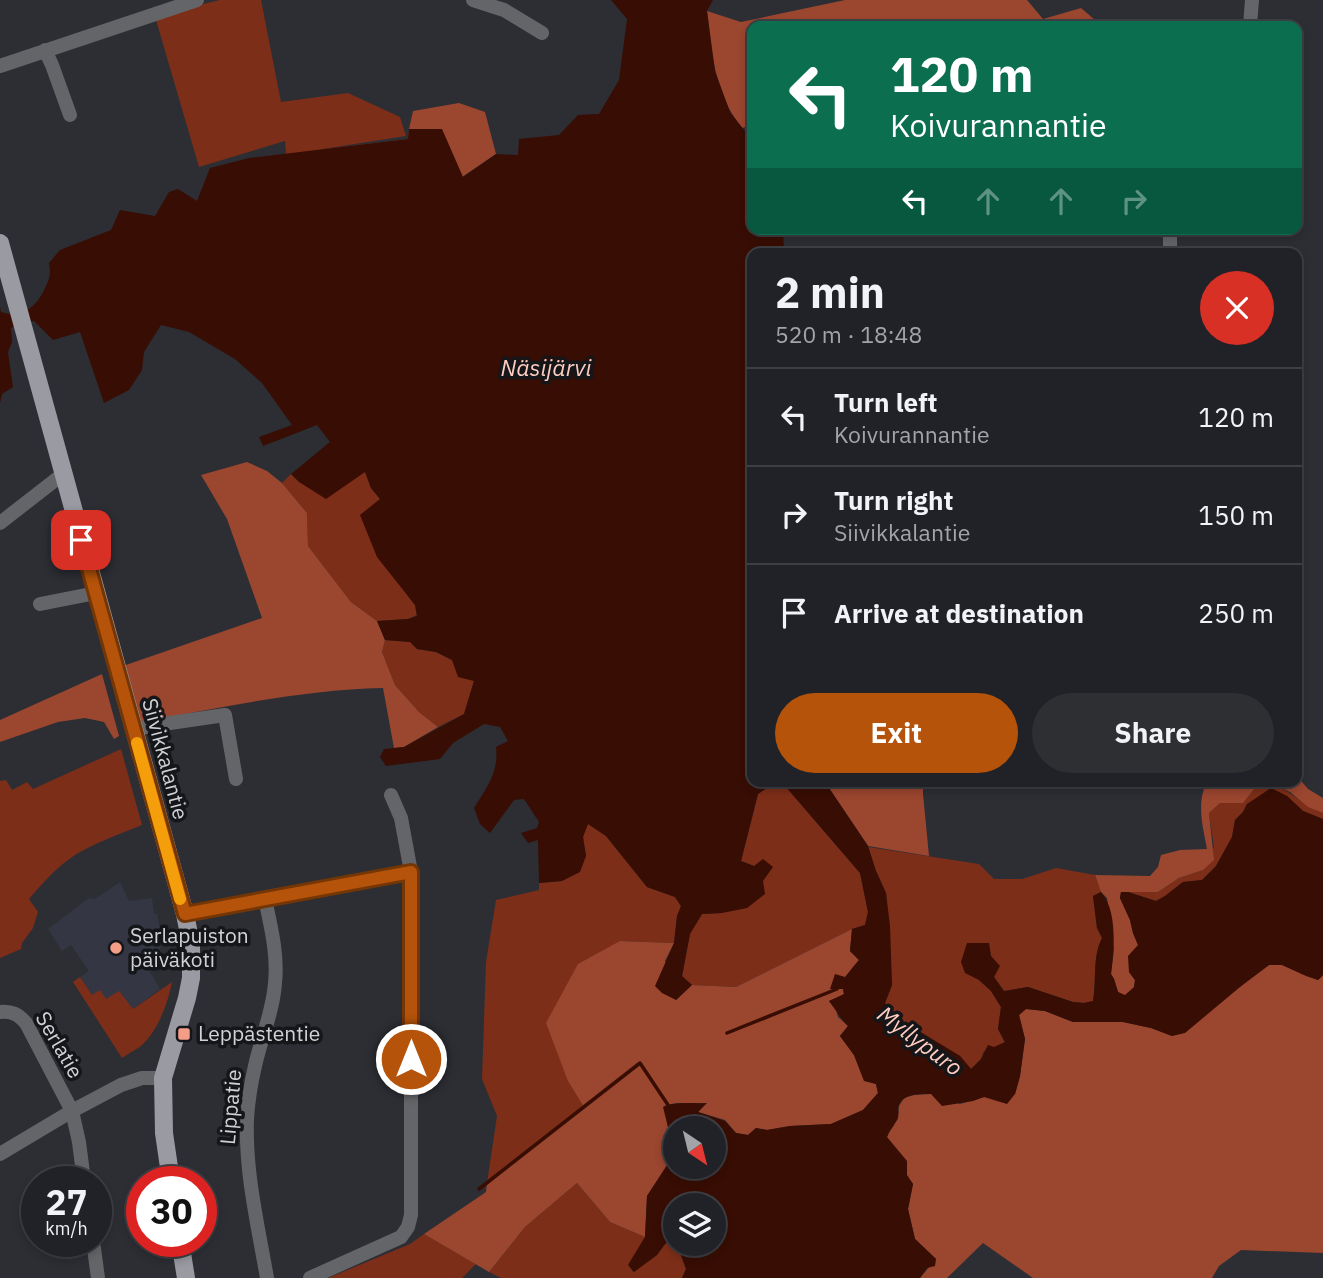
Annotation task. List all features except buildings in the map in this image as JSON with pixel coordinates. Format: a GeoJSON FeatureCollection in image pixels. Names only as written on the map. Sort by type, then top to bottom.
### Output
{"type":"FeatureCollection","features":[{"type":"Feature","properties":{"kind":"main road","name":"Siivikkalantie"},"geometry":{"type":"LineString","coordinates":[[0,243],[191,943],[191,978],[187,998],[163,1078],[164,1133],[169,1166]]}},
{"type":"Feature","properties":{"kind":"main road"},"geometry":{"type":"LineString","coordinates":[[183,1257],[186,1278]]}},
{"type":"Feature","properties":{"kind":"street"},"geometry":{"type":"LineString","coordinates":[[0,66],[197,0]]}},
{"type":"Feature","properties":{"kind":"street"},"geometry":{"type":"LineString","coordinates":[[472,0],[504,10],[542,33]]}},
{"type":"Feature","properties":{"kind":"street"},"geometry":{"type":"LineString","coordinates":[[1250,21],[1252,0]]}},
{"type":"Feature","properties":{"kind":"street"},"geometry":{"type":"LineString","coordinates":[[45,50],[70,115]]}},
{"type":"Feature","properties":{"kind":"street"},"geometry":{"type":"LineString","coordinates":[[0,523],[63,474]]}},
{"type":"Feature","properties":{"kind":"street"},"geometry":{"type":"LineString","coordinates":[[40,604],[96,593]]}},
{"type":"Feature","properties":{"kind":"street"},"geometry":{"type":"LineString","coordinates":[[133,730],[225,715],[236,779]]}},
{"type":"Feature","properties":{"kind":"street"},"geometry":{"type":"LineString","coordinates":[[310,1278],[401,1237],[408,1227],[411,1215],[411,872],[401,818],[391,795]]}},
{"type":"Feature","properties":{"kind":"street"},"geometry":{"type":"LineString","coordinates":[[185,914],[411,872]]}},
{"type":"Feature","properties":{"kind":"street","name":"Lippatie"},"geometry":{"type":"LineString","coordinates":[[265,899],[276,964],[275,986],[270,1016],[254,1067],[247,1117],[247,1147],[267,1278]]}},
{"type":"Feature","properties":{"kind":"street","name":"Serlatie"},"geometry":{"type":"LineString","coordinates":[[0,1012],[20,1016],[26,1023],[72,1111],[82,1166]]}},
{"type":"Feature","properties":{"kind":"street"},"geometry":{"type":"LineString","coordinates":[[0,1154],[72,1111],[131,1081],[163,1078]]}},
{"type":"Feature","properties":{"kind":"street"},"geometry":{"type":"LineString","coordinates":[[95,1257],[98,1278]]}},
{"type":"Feature","properties":{"kind":"shaded area"},"geometry":{"type":"Polygon","coordinates":[[[220,0],[261,0],[281,102],[348,93],[400,117],[406,136],[316,150],[408,139],[409,129],[462,177],[286,154],[285,141],[199,167],[156,20],[220,0]]]}},
{"type":"Feature","properties":{"kind":"shaded area"},"geometry":{"type":"Polygon","coordinates":[[[845,0],[1027,0],[1043,19],[1081,8],[1096,21],[747,21],[747,126],[742,128],[725,101],[720,87],[707,11],[741,22],[845,0]]]}},
{"type":"Feature","properties":{"kind":"shaded area"},"geometry":{"type":"Polygon","coordinates":[[[459,103],[485,112],[496,154],[462,177],[409,129],[413,111],[459,103]]]}},
{"type":"Feature","properties":{"kind":"shaded area"},"geometry":{"type":"Polygon","coordinates":[[[247,462],[267,471],[282,483],[307,513],[308,546],[351,602],[377,621],[385,640],[382,652],[395,685],[419,712],[438,727],[404,747],[394,748],[383,688],[290,696],[136,723],[123,666],[262,618],[227,519],[201,475],[247,462]]]}},
{"type":"Feature","properties":{"kind":"shaded area"},"geometry":{"type":"Polygon","coordinates":[[[365,471],[371,488],[380,499],[361,515],[400,585],[415,605],[417,615],[408,619],[377,621],[351,602],[308,546],[307,513],[282,483],[291,474],[299,482],[365,471]]]}},
{"type":"Feature","properties":{"kind":"shaded area"},"geometry":{"type":"Polygon","coordinates":[[[385,640],[411,642],[417,649],[436,652],[452,660],[474,681],[464,714],[438,727],[419,712],[395,685],[382,652],[385,640]]]}},
{"type":"Feature","properties":{"kind":"shaded area"},"geometry":{"type":"Polygon","coordinates":[[[102,674],[119,736],[114,739],[104,722],[85,718],[58,722],[0,742],[0,720],[102,674]]]}},
{"type":"Feature","properties":{"kind":"shaded area"},"geometry":{"type":"Polygon","coordinates":[[[121,749],[142,825],[84,850],[57,869],[29,899],[38,912],[33,928],[22,943],[21,949],[0,958],[0,781],[6,780],[12,790],[27,782],[33,789],[121,749]]]}},
{"type":"Feature","properties":{"kind":"shaded area"},"geometry":{"type":"Polygon","coordinates":[[[1302,782],[1323,798],[1323,813],[1308,807],[1280,787],[1302,787],[1302,782]]]}},
{"type":"Feature","properties":{"kind":"shaded area"},"geometry":{"type":"Polygon","coordinates":[[[768,787],[786,787],[860,873],[868,912],[865,925],[736,987],[692,985],[682,977],[690,933],[702,914],[722,913],[754,866],[741,861],[758,794],[768,787]]]}},
{"type":"Feature","properties":{"kind":"shaded area"},"geometry":{"type":"Polygon","coordinates":[[[828,787],[923,787],[929,856],[868,846],[828,787]]]}},
{"type":"Feature","properties":{"kind":"shaded area"},"geometry":{"type":"Polygon","coordinates":[[[1205,787],[1260,787],[1255,788],[1243,803],[1220,803],[1209,813],[1214,860],[1203,870],[1179,878],[1158,892],[1121,892],[1120,898],[1138,945],[1129,972],[1135,980],[1134,988],[1125,996],[1118,992],[1111,974],[1114,949],[1107,898],[1101,892],[1095,875],[1150,876],[1158,867],[1161,855],[1180,850],[1207,849],[1201,807],[1205,787]]]}},
{"type":"Feature","properties":{"kind":"shaded area"},"geometry":{"type":"Polygon","coordinates":[[[1280,787],[1323,813],[1323,819],[1303,811],[1287,796],[1247,804],[1235,820],[1232,837],[1216,866],[1202,880],[1183,882],[1156,901],[1128,892],[1158,892],[1179,878],[1203,870],[1214,847],[1209,813],[1220,803],[1243,803],[1255,788],[1280,787]]]}},
{"type":"Feature","properties":{"kind":"shaded area"},"geometry":{"type":"Polygon","coordinates":[[[587,823],[606,836],[647,887],[675,897],[681,906],[674,943],[620,941],[584,1107],[487,1183],[497,1116],[482,1079],[486,962],[496,900],[539,890],[539,883],[562,881],[586,856],[583,837],[587,823]]]}},
{"type":"Feature","properties":{"kind":"shaded area"},"geometry":{"type":"Polygon","coordinates":[[[868,847],[979,864],[994,879],[1022,879],[1056,868],[1095,875],[1101,892],[1093,896],[1097,928],[1102,938],[1096,961],[1093,1001],[1073,1002],[1028,987],[1004,991],[994,977],[989,944],[967,943],[979,980],[991,991],[1001,1007],[998,1029],[1005,1043],[984,1051],[981,1059],[971,1069],[960,1056],[904,1022],[885,1003],[892,985],[886,893],[868,847]]]}},
{"type":"Feature","properties":{"kind":"shaded area","name":"Serlapuiston päiväkoti"},"geometry":{"type":"Polygon","coordinates":[[[120,882],[129,901],[152,898],[160,931],[157,932],[162,960],[145,963],[160,989],[133,1009],[92,995],[80,977],[89,971],[71,945],[62,951],[48,929],[89,898],[95,899],[120,882]]]}},
{"type":"Feature","properties":{"kind":"shaded area"},"geometry":{"type":"Polygon","coordinates":[[[852,929],[850,951],[859,960],[845,980],[844,995],[829,1001],[838,1017],[848,1026],[840,1036],[854,1055],[864,1080],[876,1084],[878,1093],[863,1110],[831,1124],[767,1130],[756,1128],[748,1135],[736,1133],[726,1121],[726,1116],[698,1112],[706,1103],[664,1106],[663,1171],[647,1196],[645,1237],[610,1222],[577,1183],[525,1227],[489,1272],[424,1234],[486,1192],[487,1183],[584,1107],[568,1081],[546,1023],[578,964],[620,941],[674,943],[665,961],[676,1000],[692,985],[736,987],[852,929]]]}},
{"type":"Feature","properties":{"kind":"shaded area"},"geometry":{"type":"Polygon","coordinates":[[[1269,965],[1282,965],[1318,980],[1323,975],[1323,1253],[1241,1250],[1219,1266],[1212,1278],[1033,1278],[983,1243],[947,1278],[920,1278],[936,1259],[915,1239],[908,1209],[913,1184],[887,1137],[898,1119],[899,1106],[904,1098],[931,1094],[960,1104],[984,1097],[1015,1094],[1025,1039],[1019,1015],[1026,1009],[1045,1011],[1073,1022],[1123,1022],[1172,1036],[1269,965]]]}},
{"type":"Feature","properties":{"kind":"shaded area"},"geometry":{"type":"Polygon","coordinates":[[[80,977],[92,995],[100,990],[106,999],[119,991],[133,1009],[172,982],[165,1008],[152,1033],[141,1046],[122,1058],[73,982],[80,977]]]}},
{"type":"Feature","properties":{"kind":"shaded area"},"geometry":{"type":"Polygon","coordinates":[[[577,1183],[610,1222],[645,1237],[629,1264],[633,1272],[657,1255],[663,1247],[663,1256],[681,1256],[686,1269],[682,1278],[501,1278],[489,1272],[525,1227],[577,1183]]]}},
{"type":"Feature","properties":{"kind":"shaded area"},"geometry":{"type":"Polygon","coordinates":[[[424,1234],[476,1264],[462,1278],[328,1278],[410,1244],[424,1234]]]}},
{"type":"Feature","properties":{"kind":"water","name":"Näsijärvi"},"geometry":{"type":"Polygon","coordinates":[[[611,0],[713,0],[707,11],[715,71],[730,112],[747,134],[747,235],[783,235],[784,248],[747,248],[747,787],[768,787],[758,794],[741,861],[754,866],[763,859],[773,867],[763,881],[765,894],[747,908],[702,914],[690,934],[682,976],[692,985],[676,1000],[655,986],[674,943],[681,906],[675,897],[647,887],[606,836],[588,824],[583,837],[586,856],[580,872],[562,881],[539,883],[538,840],[528,843],[521,833],[537,828],[539,822],[524,799],[514,800],[490,833],[480,824],[474,808],[494,772],[496,747],[508,741],[500,727],[484,724],[453,743],[440,759],[386,766],[380,757],[384,749],[404,747],[464,714],[474,681],[458,677],[452,660],[436,652],[417,649],[410,642],[385,640],[377,621],[417,616],[415,605],[377,557],[360,515],[380,499],[371,488],[365,472],[326,499],[291,474],[330,442],[317,425],[263,446],[259,437],[292,425],[262,383],[235,359],[189,332],[161,325],[144,352],[142,370],[129,390],[104,403],[80,332],[53,340],[34,321],[17,325],[11,328],[12,342],[8,352],[13,387],[2,394],[0,403],[0,307],[1,312],[9,314],[29,309],[43,293],[50,272],[49,263],[60,250],[111,230],[120,210],[155,216],[169,192],[178,189],[197,201],[210,168],[249,158],[408,139],[409,129],[442,129],[463,177],[496,154],[518,155],[519,139],[559,135],[578,115],[599,114],[619,80],[627,19],[611,0]]]}},
{"type":"Feature","properties":{"kind":"water","name":"Näsijärvi"},"geometry":{"type":"Polygon","coordinates":[[[786,787],[828,787],[868,846],[886,893],[890,926],[892,985],[885,1003],[904,1022],[960,1056],[971,1069],[981,1059],[988,1045],[994,1047],[1005,1042],[998,1029],[1001,1007],[991,991],[979,980],[965,973],[961,962],[967,943],[989,943],[991,956],[1000,966],[994,977],[1004,991],[1028,987],[1073,1002],[1093,1001],[1096,961],[1102,938],[1097,928],[1093,896],[1101,892],[1112,920],[1114,943],[1111,974],[1118,992],[1125,995],[1134,987],[1135,980],[1129,972],[1128,956],[1138,945],[1120,898],[1121,892],[1156,901],[1183,882],[1202,880],[1216,866],[1232,837],[1235,820],[1247,804],[1271,788],[1287,796],[1303,811],[1323,819],[1323,975],[1318,980],[1282,965],[1269,965],[1185,1033],[1172,1036],[1123,1022],[1073,1022],[1045,1011],[1026,1009],[1019,1015],[1025,1039],[1020,1076],[1015,1094],[1007,1104],[984,1097],[942,1106],[931,1094],[913,1095],[901,1101],[897,1119],[887,1137],[907,1161],[907,1175],[913,1184],[908,1209],[915,1239],[936,1259],[935,1266],[927,1268],[920,1278],[682,1278],[686,1269],[681,1256],[726,1256],[726,1193],[663,1193],[663,1247],[657,1255],[634,1272],[628,1265],[645,1237],[647,1196],[663,1171],[663,1180],[726,1180],[726,1122],[736,1133],[748,1135],[756,1128],[767,1130],[831,1124],[863,1110],[878,1093],[876,1084],[864,1081],[854,1055],[840,1036],[848,1026],[829,1001],[844,994],[843,989],[830,989],[835,974],[845,977],[859,960],[850,951],[852,929],[865,925],[868,912],[860,873],[786,787]]]}},
{"type":"Feature","properties":{"kind":"water","name":"Näsijärvi"},"geometry":{"type":"Polygon","coordinates":[[[679,1103],[707,1103],[698,1112],[710,1116],[665,1116],[663,1107],[679,1103]]]}},
{"type":"Feature","properties":{"kind":"waterway"},"geometry":{"type":"LineString","coordinates":[[727,1033],[837,989]]}},
{"type":"Feature","properties":{"kind":"waterway"},"geometry":{"type":"LineString","coordinates":[[479,1189],[640,1063],[668,1105]]}},
{"type":"Feature","properties":{"kind":"slow traffic"},"geometry":{"type":"LineString","coordinates":[[137,743],[180,899]]}},
{"type":"Feature","properties":{"kind":"place","name":"Serlapuiston päiväkoti"},"geometry":{"type":"Point","coordinates":[116,948]}},
{"type":"Feature","properties":{"kind":"place","name":"Leppästentie"},"geometry":{"type":"Point","coordinates":[184,1034]}},
{"type":"Feature","properties":{"kind":"route"},"geometry":{"type":"LineString","coordinates":[[81,540],[185,914],[411,872],[411,1059]]}},
{"type":"Feature","properties":{"kind":"water label","name":"Myllypuro"},"geometry":{"type":"Point","coordinates":[920,1041]}}]}
